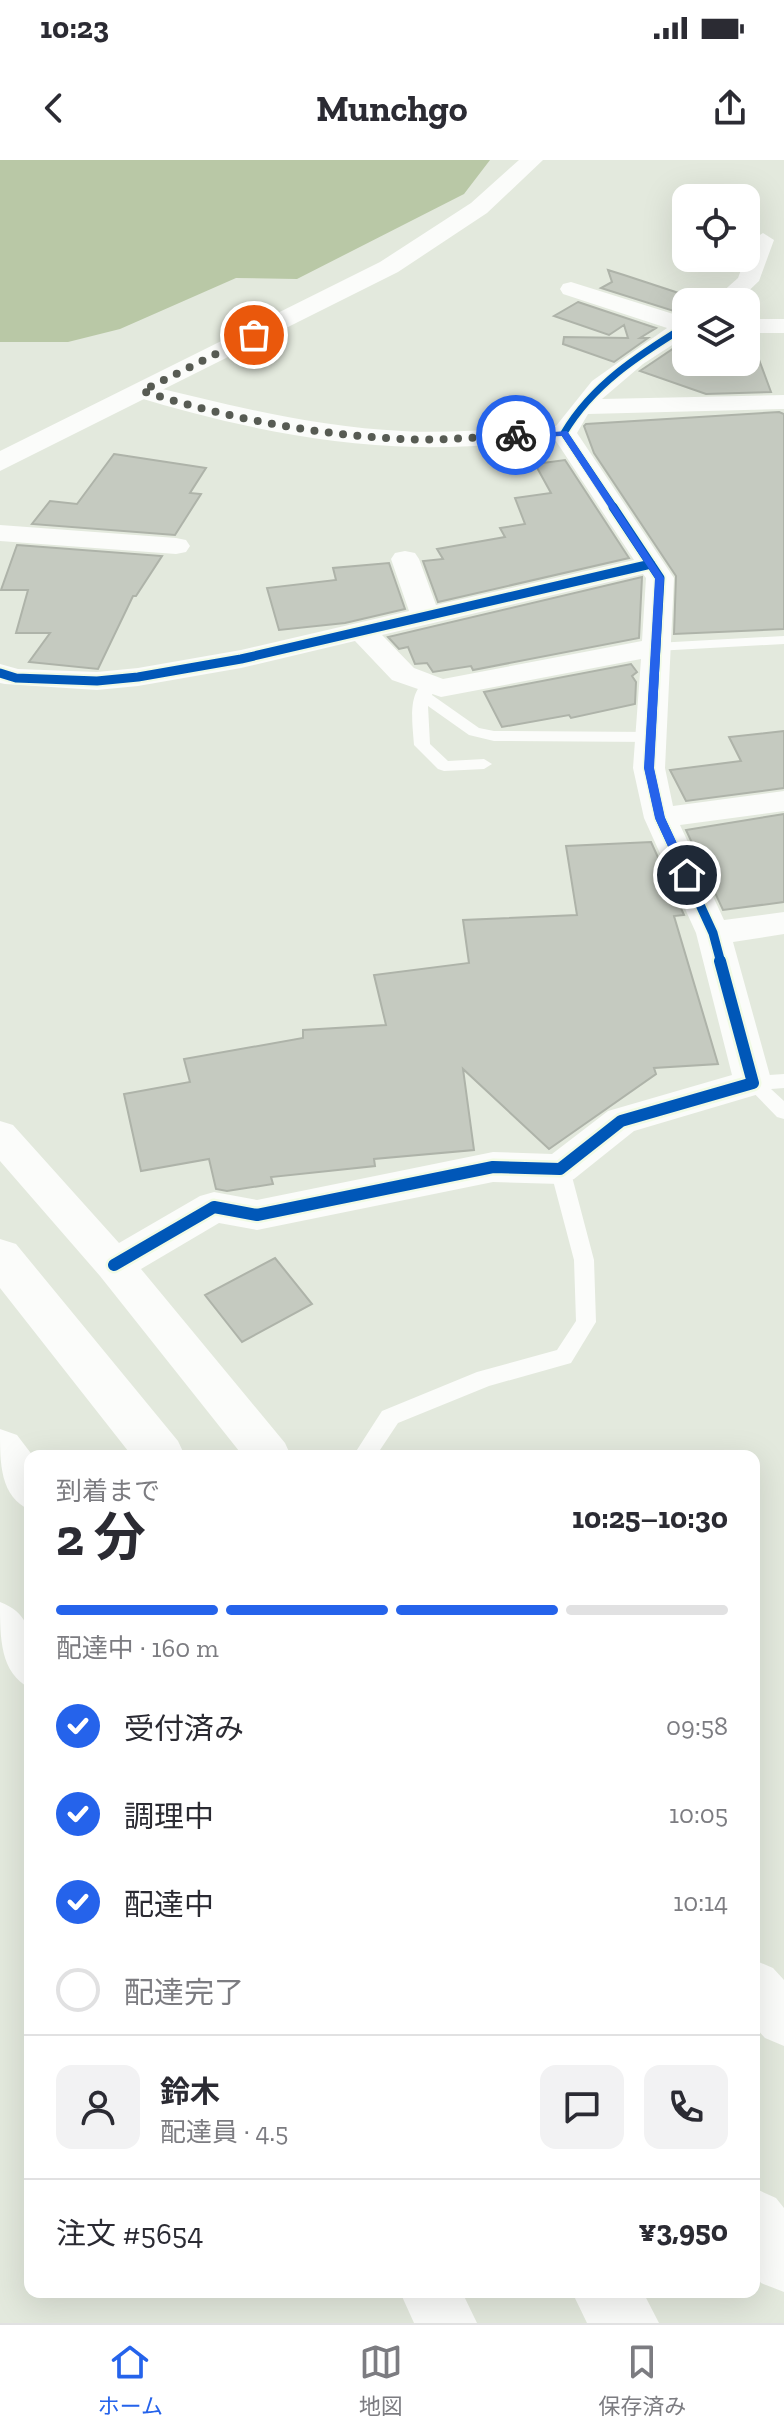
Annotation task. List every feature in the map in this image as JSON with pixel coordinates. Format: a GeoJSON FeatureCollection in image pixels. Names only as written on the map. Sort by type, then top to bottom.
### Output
{"type":"FeatureCollection","features":[{"type":"Feature","properties":{"kind":"main road"},"geometry":{"type":"LineString","coordinates":[[0,462],[389,267],[479,208],[532,160]]}},
{"type":"Feature","properties":{"kind":"main road"},"geometry":{"type":"LineString","coordinates":[[0,1256],[156,1450]]}},
{"type":"Feature","properties":{"kind":"main road"},"geometry":{"type":"LineString","coordinates":[[0,1449],[24,1481]]}},
{"type":"Feature","properties":{"kind":"main road"},"geometry":{"type":"LineString","coordinates":[[760,2228],[784,2260]]}},
{"type":"Feature","properties":{"kind":"main road"},"geometry":{"type":"LineString","coordinates":[[608,2298],[626,2323]]}},
{"type":"Feature","properties":{"kind":"street"},"geometry":{"type":"LineString","coordinates":[[740,288],[748,281],[763,240]]}},
{"type":"Feature","properties":{"kind":"street"},"geometry":{"type":"LineString","coordinates":[[571,289],[672,321]]}},
{"type":"Feature","properties":{"kind":"street"},"geometry":{"type":"LineString","coordinates":[[760,326],[784,326]]}},
{"type":"Feature","properties":{"kind":"street"},"geometry":{"type":"LineString","coordinates":[[574,420],[630,361],[672,335]]}},
{"type":"Feature","properties":{"kind":"street"},"geometry":{"type":"LineString","coordinates":[[142,391],[184,404],[296,429],[402,439],[784,402]]}},
{"type":"Feature","properties":{"kind":"street"},"geometry":{"type":"LineString","coordinates":[[114,1265],[214,1207],[257,1215],[493,1167],[560,1169],[621,1121],[769,1082],[713,933],[660,818],[649,768],[660,578],[574,420]]}},
{"type":"Feature","properties":{"kind":"street"},"geometry":{"type":"LineString","coordinates":[[0,533],[176,546]]}},
{"type":"Feature","properties":{"kind":"street"},"geometry":{"type":"LineString","coordinates":[[405,559],[425,615]]}},
{"type":"Feature","properties":{"kind":"street"},"geometry":{"type":"LineString","coordinates":[[0,673],[16,678],[97,681],[138,677],[241,659],[651,564]]}},
{"type":"Feature","properties":{"kind":"street"},"geometry":{"type":"LineString","coordinates":[[360,629],[403,674],[426,691],[656,647]]}},
{"type":"Feature","properties":{"kind":"street"},"geometry":{"type":"LineString","coordinates":[[660,818],[784,801]]}},
{"type":"Feature","properties":{"kind":"street"},"geometry":{"type":"LineString","coordinates":[[713,933],[784,923]]}},
{"type":"Feature","properties":{"kind":"street"},"geometry":{"type":"LineString","coordinates":[[0,1135],[114,1265],[264,1450]]}},
{"type":"Feature","properties":{"kind":"street"},"geometry":{"type":"LineString","coordinates":[[0,1623],[24,1657]]}},
{"type":"Feature","properties":{"kind":"street"},"geometry":{"type":"LineString","coordinates":[[760,1993],[784,2019]]}},
{"type":"Feature","properties":{"kind":"street"},"geometry":{"type":"LineString","coordinates":[[432,2298],[447,2323]]}},
{"type":"Feature","properties":{"kind":"lane"},"geometry":{"type":"LineString","coordinates":[[656,647],[784,640]]}},
{"type":"Feature","properties":{"kind":"lane"},"geometry":{"type":"LineString","coordinates":[[484,764],[444,766],[422,745],[420,705],[426,691],[474,732],[494,736],[651,737]]}},
{"type":"Feature","properties":{"kind":"lane"},"geometry":{"type":"LineString","coordinates":[[769,1082],[784,1112]]}},
{"type":"Feature","properties":{"kind":"lane"},"geometry":{"type":"LineString","coordinates":[[368,1450],[390,1417],[485,1378],[564,1357],[586,1322],[584,1260],[560,1169]]}},
{"type":"Feature","properties":{"kind":"green space"},"geometry":{"type":"Polygon","coordinates":[[[0,160],[490,160],[464,194],[297,279],[236,278],[120,329],[68,342],[0,342],[0,160]]]}},
{"type":"Feature","properties":{"kind":"building"},"geometry":{"type":"Polygon","coordinates":[[[608,270],[672,291],[672,310],[601,288],[612,282],[608,270]]]}},
{"type":"Feature","properties":{"kind":"building"},"geometry":{"type":"Polygon","coordinates":[[[578,302],[656,328],[640,338],[648,338],[614,362],[563,344],[564,337],[628,338],[624,325],[609,335],[554,316],[578,302]]]}},
{"type":"Feature","properties":{"kind":"building"},"geometry":{"type":"Polygon","coordinates":[[[672,349],[672,376],[760,376],[760,362],[771,392],[706,394],[640,371],[672,349]]]}},
{"type":"Feature","properties":{"kind":"building"},"geometry":{"type":"Polygon","coordinates":[[[784,414],[784,629],[674,634],[676,576],[594,453],[584,426],[784,414]]]}},
{"type":"Feature","properties":{"kind":"building"},"geometry":{"type":"Polygon","coordinates":[[[114,454],[206,468],[190,493],[201,494],[175,535],[32,524],[50,501],[77,504],[114,454]]]}},
{"type":"Feature","properties":{"kind":"building"},"geometry":{"type":"Polygon","coordinates":[[[565,460],[629,558],[438,602],[423,561],[443,559],[437,549],[505,537],[500,528],[525,524],[515,498],[551,493],[535,464],[565,460]]]}},
{"type":"Feature","properties":{"kind":"building"},"geometry":{"type":"Polygon","coordinates":[[[17,545],[162,556],[136,596],[133,596],[98,669],[29,662],[50,633],[16,633],[28,590],[1,590],[17,545]]]}},
{"type":"Feature","properties":{"kind":"building"},"geometry":{"type":"Polygon","coordinates":[[[389,563],[405,609],[345,623],[279,630],[267,588],[336,580],[333,568],[389,563]]]}},
{"type":"Feature","properties":{"kind":"building"},"geometry":{"type":"Polygon","coordinates":[[[642,577],[639,638],[473,670],[471,666],[433,672],[427,663],[415,664],[408,647],[399,649],[388,637],[642,577]]]}},
{"type":"Feature","properties":{"kind":"building"},"geometry":{"type":"Polygon","coordinates":[[[631,664],[637,672],[632,676],[636,682],[635,704],[571,718],[569,715],[502,727],[484,692],[631,664]]]}},
{"type":"Feature","properties":{"kind":"building"},"geometry":{"type":"Polygon","coordinates":[[[784,731],[784,788],[686,801],[670,770],[741,761],[729,737],[784,731]]]}},
{"type":"Feature","properties":{"kind":"building"},"geometry":{"type":"Polygon","coordinates":[[[784,814],[784,902],[723,910],[686,830],[784,814]]]}},
{"type":"Feature","properties":{"kind":"building"},"geometry":{"type":"Polygon","coordinates":[[[651,842],[684,915],[674,916],[718,1064],[654,1068],[656,1074],[549,1149],[463,1069],[474,1150],[374,1159],[375,1166],[271,1177],[273,1184],[227,1191],[216,1189],[209,1159],[141,1171],[124,1094],[190,1082],[184,1059],[303,1038],[303,1030],[386,1025],[374,975],[469,963],[463,920],[577,915],[566,846],[651,842]]]}},
{"type":"Feature","properties":{"kind":"building"},"geometry":{"type":"Polygon","coordinates":[[[275,1258],[312,1304],[242,1342],[205,1295],[275,1258]]]}},
{"type":"Feature","properties":{"kind":"cycle path"},"geometry":{"type":"LineString","coordinates":[[114,1265],[214,1207],[257,1215],[493,1167],[560,1169],[621,1121],[753,1083],[713,933],[660,818],[649,768],[660,578],[564,433],[574,416],[601,386],[634,359],[672,335]]}},
{"type":"Feature","properties":{"kind":"cycle path"},"geometry":{"type":"LineString","coordinates":[[0,673],[16,678],[97,681],[138,677],[241,659],[651,564]]}},
{"type":"Feature","properties":{"kind":"way so far"},"geometry":{"type":"LineString","coordinates":[[254,335],[142,391],[281,428],[402,439],[516,435]]}},
{"type":"Feature","properties":{"kind":"route"},"geometry":{"type":"LineString","coordinates":[[516,435],[564,433],[660,578],[649,768],[660,818],[687,875]]}}]}
